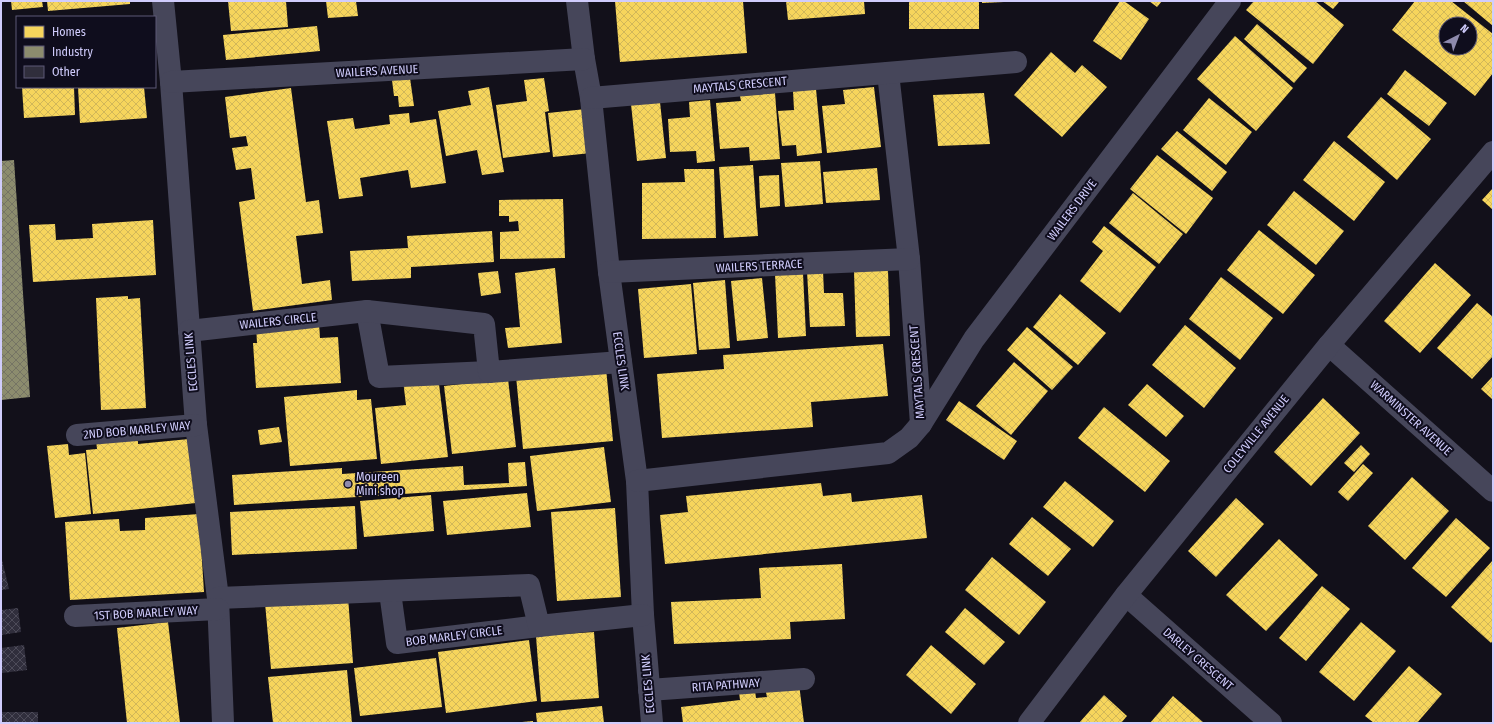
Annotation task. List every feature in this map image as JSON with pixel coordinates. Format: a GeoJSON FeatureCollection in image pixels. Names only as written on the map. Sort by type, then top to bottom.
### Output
{"type":"FeatureCollection","features":[{"type":"Feature","properties":{"kind":"street","name":"ECCLES LINK"},"geometry":{"type":"LineString","coordinates":[[163,1],[171,82],[196,425],[218,604],[223,723]]}},
{"type":"Feature","properties":{"kind":"street","name":"ECCLES LINK"},"geometry":{"type":"LineString","coordinates":[[577,1],[584,60],[591,98],[609,272],[638,481],[643,615],[652,723]]}},
{"type":"Feature","properties":{"kind":"street","name":"WAILERS DRIVE"},"geometry":{"type":"LineString","coordinates":[[921,424],[974,339],[1230,1]]}},
{"type":"Feature","properties":{"kind":"street","name":"WAILERS AVENUE"},"geometry":{"type":"LineString","coordinates":[[171,82],[584,60]]}},
{"type":"Feature","properties":{"kind":"street","name":"MAYTALS CRESCENT"},"geometry":{"type":"LineString","coordinates":[[591,98],[1016,62]]}},
{"type":"Feature","properties":{"kind":"street","name":"MAYTALS CRESCENT"},"geometry":{"type":"LineString","coordinates":[[638,481],[888,453],[909,438],[921,424],[909,259],[888,72]]}},
{"type":"Feature","properties":{"kind":"street","name":"COLEYVILLE AVENUE"},"geometry":{"type":"LineString","coordinates":[[1029,723],[1126,595],[1329,345],[1493,152]]}},
{"type":"Feature","properties":{"kind":"street","name":"WAILERS TERRACE"},"geometry":{"type":"LineString","coordinates":[[609,272],[909,259]]}},
{"type":"Feature","properties":{"kind":"street","name":"WAILERS CIRCLE"},"geometry":{"type":"LineString","coordinates":[[189,332],[367,311],[484,324],[489,372]]}},
{"type":"Feature","properties":{"kind":"street"},"geometry":{"type":"LineString","coordinates":[[367,311],[379,377],[489,372],[621,362]]}},
{"type":"Feature","properties":{"kind":"street","name":"WARMINSTER AVENUE"},"geometry":{"type":"LineString","coordinates":[[1329,345],[1493,490]]}},
{"type":"Feature","properties":{"kind":"street","name":"2ND BOB MARLEY WAY"},"geometry":{"type":"LineString","coordinates":[[77,435],[196,425]]}},
{"type":"Feature","properties":{"kind":"street"},"geometry":{"type":"LineString","coordinates":[[218,604],[390,592],[529,585],[539,626]]}},
{"type":"Feature","properties":{"kind":"street","name":"BOB MARLEY CIRCLE"},"geometry":{"type":"LineString","coordinates":[[390,592],[397,643],[643,615]]}},
{"type":"Feature","properties":{"kind":"street","name":"DARLEY CRESCENT"},"geometry":{"type":"LineString","coordinates":[[1126,595],[1271,723]]}},
{"type":"Feature","properties":{"kind":"street","name":"1ST BOB MARLEY WAY"},"geometry":{"type":"LineString","coordinates":[[75,616],[218,604]]}},
{"type":"Feature","properties":{"kind":"street","name":"RITA PATHWAY"},"geometry":{"type":"LineString","coordinates":[[649,690],[804,679]]}},
{"type":"Feature","properties":{"kind":"building: Homes"},"geometry":{"type":"Polygon","coordinates":[[[11,1],[42,1],[43,7],[12,10],[11,1]]]}},
{"type":"Feature","properties":{"kind":"building: Homes"},"geometry":{"type":"Polygon","coordinates":[[[47,1],[130,1],[130,4],[48,11],[47,1]]]}},
{"type":"Feature","properties":{"kind":"building: Homes"},"geometry":{"type":"Polygon","coordinates":[[[228,1],[286,1],[288,27],[231,31],[228,1]]]}},
{"type":"Feature","properties":{"kind":"building: Homes"},"geometry":{"type":"Polygon","coordinates":[[[326,1],[356,1],[358,16],[328,18],[326,1]]]}},
{"type":"Feature","properties":{"kind":"building: Homes"},"geometry":{"type":"Polygon","coordinates":[[[615,1],[743,1],[747,53],[620,62],[615,1]]]}},
{"type":"Feature","properties":{"kind":"building: Homes"},"geometry":{"type":"Polygon","coordinates":[[[786,1],[864,1],[865,14],[788,20],[786,1]]]}},
{"type":"Feature","properties":{"kind":"building: Homes"},"geometry":{"type":"Polygon","coordinates":[[[909,1],[979,1],[979,29],[909,29],[909,1]]]}},
{"type":"Feature","properties":{"kind":"building: Homes"},"geometry":{"type":"Polygon","coordinates":[[[982,1],[1004,1],[1004,2],[982,3],[982,1]]]}},
{"type":"Feature","properties":{"kind":"building: Homes"},"geometry":{"type":"Polygon","coordinates":[[[1120,1],[1124,1],[1149,19],[1121,60],[1093,41],[1120,1]]]}},
{"type":"Feature","properties":{"kind":"building: Homes"},"geometry":{"type":"Polygon","coordinates":[[[1149,1],[1162,1],[1157,7],[1149,1]]]}},
{"type":"Feature","properties":{"kind":"building: Homes"},"geometry":{"type":"Polygon","coordinates":[[[1254,1],[1315,1],[1344,25],[1313,64],[1246,10],[1254,1]]]}},
{"type":"Feature","properties":{"kind":"building: Homes"},"geometry":{"type":"Polygon","coordinates":[[[1322,1],[1340,1],[1333,9],[1322,1]]]}},
{"type":"Feature","properties":{"kind":"building: Homes"},"geometry":{"type":"Polygon","coordinates":[[[1415,1],[1451,1],[1470,16],[1438,16],[1438,56],[1478,56],[1478,22],[1493,34],[1493,73],[1475,96],[1392,30],[1415,1]]]}},
{"type":"Feature","properties":{"kind":"building: Homes"},"geometry":{"type":"Polygon","coordinates":[[[1463,1],[1493,1],[1493,26],[1463,1]]]}},
{"type":"Feature","properties":{"kind":"building: Homes"},"geometry":{"type":"Polygon","coordinates":[[[1257,24],[1307,68],[1294,83],[1244,39],[1257,24]]]}},
{"type":"Feature","properties":{"kind":"building: Homes"},"geometry":{"type":"Polygon","coordinates":[[[317,26],[320,51],[226,60],[223,35],[317,26]]]}},
{"type":"Feature","properties":{"kind":"building: Homes"},"geometry":{"type":"Polygon","coordinates":[[[1235,36],[1293,88],[1256,131],[1197,79],[1235,36]]]}},
{"type":"Feature","properties":{"kind":"building: Homes"},"geometry":{"type":"Polygon","coordinates":[[[1051,52],[1075,73],[1082,65],[1107,87],[1062,137],[1014,95],[1051,52]]]}},
{"type":"Feature","properties":{"kind":"building: Homes"},"geometry":{"type":"Polygon","coordinates":[[[1405,70],[1447,103],[1429,126],[1387,94],[1405,70]]]}},
{"type":"Feature","properties":{"kind":"building: Homes"},"geometry":{"type":"Polygon","coordinates":[[[410,78],[414,106],[399,107],[398,96],[394,96],[392,80],[410,78]]]}},
{"type":"Feature","properties":{"kind":"building: Homes"},"geometry":{"type":"Polygon","coordinates":[[[544,78],[549,111],[545,112],[550,152],[503,158],[496,105],[527,101],[524,80],[544,78]]]}},
{"type":"Feature","properties":{"kind":"building: Homes"},"geometry":{"type":"Polygon","coordinates":[[[489,87],[504,172],[482,175],[477,150],[446,156],[438,111],[471,105],[468,91],[489,87]]]}},
{"type":"Feature","properties":{"kind":"building: Homes"},"geometry":{"type":"Polygon","coordinates":[[[874,87],[881,147],[827,153],[822,106],[845,104],[843,90],[874,87]]]}},
{"type":"Feature","properties":{"kind":"building: Homes"},"geometry":{"type":"Polygon","coordinates":[[[22,88],[74,88],[75,115],[24,118],[22,88]]]}},
{"type":"Feature","properties":{"kind":"building: Homes"},"geometry":{"type":"Polygon","coordinates":[[[78,88],[144,88],[147,118],[80,123],[78,88]]]}},
{"type":"Feature","properties":{"kind":"building: Homes"},"geometry":{"type":"Polygon","coordinates":[[[291,88],[306,202],[319,200],[323,233],[296,236],[302,284],[330,280],[332,300],[253,311],[239,202],[255,199],[251,168],[236,170],[232,148],[248,146],[246,136],[230,138],[225,97],[291,88]]]}},
{"type":"Feature","properties":{"kind":"building: Homes"},"geometry":{"type":"Polygon","coordinates":[[[816,89],[822,153],[797,156],[796,145],[782,146],[778,111],[794,110],[793,91],[816,89]]]}},
{"type":"Feature","properties":{"kind":"building: Homes"},"geometry":{"type":"Polygon","coordinates":[[[775,93],[780,159],[750,161],[749,147],[720,149],[716,103],[741,101],[740,96],[775,93]]]}},
{"type":"Feature","properties":{"kind":"building: Homes"},"geometry":{"type":"Polygon","coordinates":[[[984,93],[990,144],[938,146],[933,95],[984,93]]]}},
{"type":"Feature","properties":{"kind":"building: Homes"},"geometry":{"type":"Polygon","coordinates":[[[1381,97],[1431,139],[1397,180],[1347,137],[1381,97]]]}},
{"type":"Feature","properties":{"kind":"building: Homes"},"geometry":{"type":"Polygon","coordinates":[[[1209,98],[1252,132],[1226,165],[1183,130],[1209,98]]]}},
{"type":"Feature","properties":{"kind":"building: Homes"},"geometry":{"type":"Polygon","coordinates":[[[710,100],[715,161],[697,163],[696,151],[670,152],[668,119],[690,117],[689,102],[710,100]]]}},
{"type":"Feature","properties":{"kind":"building: Homes"},"geometry":{"type":"Polygon","coordinates":[[[660,102],[666,158],[637,161],[631,104],[660,102]]]}},
{"type":"Feature","properties":{"kind":"building: Homes"},"geometry":{"type":"Polygon","coordinates":[[[586,109],[591,153],[553,157],[548,113],[586,109]]]}},
{"type":"Feature","properties":{"kind":"building: Homes"},"geometry":{"type":"Polygon","coordinates":[[[409,113],[410,123],[436,119],[446,183],[411,188],[408,170],[360,178],[363,196],[339,199],[327,121],[353,118],[355,129],[390,124],[389,115],[409,113]]]}},
{"type":"Feature","properties":{"kind":"building: Homes"},"geometry":{"type":"Polygon","coordinates":[[[1177,131],[1227,172],[1212,191],[1161,149],[1177,131]]]}},
{"type":"Feature","properties":{"kind":"building: Homes"},"geometry":{"type":"Polygon","coordinates":[[[1334,141],[1385,182],[1354,221],[1303,180],[1334,141]]]}},
{"type":"Feature","properties":{"kind":"building: Homes"},"geometry":{"type":"Polygon","coordinates":[[[1157,155],[1213,198],[1186,234],[1130,189],[1157,155]]]}},
{"type":"Feature","properties":{"kind":"building: Homes"},"geometry":{"type":"Polygon","coordinates":[[[820,161],[823,204],[785,207],[781,163],[820,161]]]}},
{"type":"Feature","properties":{"kind":"building: Homes"},"geometry":{"type":"Polygon","coordinates":[[[753,165],[758,236],[724,238],[719,167],[753,165]]]}},
{"type":"Feature","properties":{"kind":"building: Homes"},"geometry":{"type":"Polygon","coordinates":[[[877,168],[880,200],[826,203],[823,172],[877,168]]]}},
{"type":"Feature","properties":{"kind":"building: Homes"},"geometry":{"type":"Polygon","coordinates":[[[684,169],[714,169],[716,238],[642,239],[642,183],[685,182],[684,169]]]}},
{"type":"Feature","properties":{"kind":"building: Homes"},"geometry":{"type":"Polygon","coordinates":[[[779,175],[780,206],[760,208],[759,176],[779,175]]]}},
{"type":"Feature","properties":{"kind":"building: Homes"},"geometry":{"type":"Polygon","coordinates":[[[1493,188],[1493,210],[1482,200],[1493,188]]]}},
{"type":"Feature","properties":{"kind":"building: Homes"},"geometry":{"type":"Polygon","coordinates":[[[1294,191],[1344,231],[1316,265],[1267,225],[1294,191]]]}},
{"type":"Feature","properties":{"kind":"building: Homes"},"geometry":{"type":"Polygon","coordinates":[[[1133,193],[1183,234],[1159,264],[1109,223],[1133,193]]]}},
{"type":"Feature","properties":{"kind":"building: Homes"},"geometry":{"type":"Polygon","coordinates":[[[563,199],[565,258],[500,259],[500,232],[519,231],[518,221],[509,222],[509,216],[499,216],[499,200],[563,199]]]}},
{"type":"Feature","properties":{"kind":"building: Homes"},"geometry":{"type":"Polygon","coordinates":[[[153,220],[156,275],[33,282],[29,225],[55,224],[56,240],[93,238],[92,224],[153,220]]]}},
{"type":"Feature","properties":{"kind":"building: Homes"},"geometry":{"type":"Polygon","coordinates":[[[1104,226],[1156,267],[1120,313],[1080,281],[1103,251],[1092,242],[1104,226]]]}},
{"type":"Feature","properties":{"kind":"building: Homes"},"geometry":{"type":"Polygon","coordinates":[[[1259,230],[1315,275],[1283,314],[1227,270],[1259,230]]]}},
{"type":"Feature","properties":{"kind":"building: Homes"},"geometry":{"type":"Polygon","coordinates":[[[492,231],[494,262],[411,267],[411,278],[352,281],[350,251],[408,248],[407,236],[492,231]]]}},
{"type":"Feature","properties":{"kind":"building: Homes"},"geometry":{"type":"Polygon","coordinates":[[[1435,263],[1471,295],[1420,353],[1384,321],[1435,263]]]}},
{"type":"Feature","properties":{"kind":"building: Homes"},"geometry":{"type":"Polygon","coordinates":[[[555,268],[562,343],[508,348],[505,328],[520,327],[515,273],[555,268]]]}},
{"type":"Feature","properties":{"kind":"building: Homes"},"geometry":{"type":"Polygon","coordinates":[[[888,270],[890,336],[856,337],[854,271],[888,270]]]}},
{"type":"Feature","properties":{"kind":"building: Homes"},"geometry":{"type":"Polygon","coordinates":[[[498,271],[501,293],[481,296],[478,273],[498,271]]]}},
{"type":"Feature","properties":{"kind":"building: Homes"},"geometry":{"type":"Polygon","coordinates":[[[807,271],[823,271],[824,293],[843,293],[845,326],[810,327],[807,271]]]}},
{"type":"Feature","properties":{"kind":"building: Homes"},"geometry":{"type":"Polygon","coordinates":[[[803,273],[806,336],[778,338],[775,274],[803,273]]]}},
{"type":"Feature","properties":{"kind":"building: Homes"},"geometry":{"type":"Polygon","coordinates":[[[1221,277],[1273,318],[1240,360],[1189,319],[1221,277]]]}},
{"type":"Feature","properties":{"kind":"building: Homes"},"geometry":{"type":"Polygon","coordinates":[[[762,278],[768,338],[737,341],[731,281],[762,278]]]}},
{"type":"Feature","properties":{"kind":"building: Homes"},"geometry":{"type":"Polygon","coordinates":[[[725,280],[730,348],[699,350],[693,283],[725,280]]]}},
{"type":"Feature","properties":{"kind":"building: Homes"},"geometry":{"type":"Polygon","coordinates":[[[691,284],[697,354],[644,358],[638,289],[691,284]]]}},
{"type":"Feature","properties":{"kind":"building: Homes"},"geometry":{"type":"Polygon","coordinates":[[[1060,294],[1106,333],[1078,365],[1033,327],[1060,294]]]}},
{"type":"Feature","properties":{"kind":"building: Homes"},"geometry":{"type":"Polygon","coordinates":[[[128,296],[128,299],[140,298],[146,408],[101,410],[96,298],[128,296]]]}},
{"type":"Feature","properties":{"kind":"building: Homes"},"geometry":{"type":"Polygon","coordinates":[[[1477,303],[1493,317],[1493,356],[1472,379],[1437,348],[1477,303]]]}},
{"type":"Feature","properties":{"kind":"building: Homes"},"geometry":{"type":"Polygon","coordinates":[[[319,323],[320,338],[338,337],[341,383],[256,388],[253,343],[257,343],[256,326],[319,323]]]}},
{"type":"Feature","properties":{"kind":"building: Homes"},"geometry":{"type":"Polygon","coordinates":[[[1185,325],[1236,368],[1204,408],[1152,365],[1185,325]]]}},
{"type":"Feature","properties":{"kind":"building: Homes"},"geometry":{"type":"Polygon","coordinates":[[[1027,327],[1073,367],[1052,390],[1007,350],[1027,327]]]}},
{"type":"Feature","properties":{"kind":"building: Homes"},"geometry":{"type":"Polygon","coordinates":[[[883,344],[888,396],[811,402],[813,427],[662,438],[657,374],[724,369],[723,355],[883,344]]]}},
{"type":"Feature","properties":{"kind":"building: Homes"},"geometry":{"type":"Polygon","coordinates":[[[1014,362],[1048,391],[1011,435],[976,406],[1014,362]]]}},
{"type":"Feature","properties":{"kind":"building: Homes"},"geometry":{"type":"Polygon","coordinates":[[[606,368],[613,441],[523,449],[516,376],[606,368]]]}},
{"type":"Feature","properties":{"kind":"building: Homes"},"geometry":{"type":"Polygon","coordinates":[[[438,376],[448,457],[381,464],[375,408],[406,405],[403,380],[438,376]]]}},
{"type":"Feature","properties":{"kind":"building: Homes"},"geometry":{"type":"Polygon","coordinates":[[[1493,376],[1493,400],[1481,389],[1493,376]]]}},
{"type":"Feature","properties":{"kind":"building: Homes"},"geometry":{"type":"Polygon","coordinates":[[[508,379],[516,447],[452,454],[444,386],[508,379]]]}},
{"type":"Feature","properties":{"kind":"building: Homes"},"geometry":{"type":"Polygon","coordinates":[[[1147,384],[1184,416],[1166,437],[1128,405],[1147,384]]]}},
{"type":"Feature","properties":{"kind":"building: Homes"},"geometry":{"type":"Polygon","coordinates":[[[357,390],[357,400],[371,399],[377,459],[290,466],[284,397],[357,390]]]}},
{"type":"Feature","properties":{"kind":"building: Homes"},"geometry":{"type":"Polygon","coordinates":[[[1323,398],[1360,433],[1311,486],[1274,452],[1323,398]]]}},
{"type":"Feature","properties":{"kind":"building: Homes"},"geometry":{"type":"Polygon","coordinates":[[[959,401],[1017,441],[1004,460],[946,420],[959,401]]]}},
{"type":"Feature","properties":{"kind":"building: Homes"},"geometry":{"type":"Polygon","coordinates":[[[1104,407],[1170,461],[1145,492],[1078,438],[1104,407]]]}},
{"type":"Feature","properties":{"kind":"building: Homes"},"geometry":{"type":"Polygon","coordinates":[[[279,427],[282,442],[260,445],[258,430],[279,427]]]}},
{"type":"Feature","properties":{"kind":"building: Homes"},"geometry":{"type":"Polygon","coordinates":[[[138,436],[138,444],[189,439],[196,503],[93,514],[86,450],[97,449],[96,440],[138,436]]]}},
{"type":"Feature","properties":{"kind":"building: Homes"},"geometry":{"type":"Polygon","coordinates":[[[68,444],[69,455],[85,453],[91,514],[55,518],[47,446],[68,444]]]}},
{"type":"Feature","properties":{"kind":"building: Homes"},"geometry":{"type":"Polygon","coordinates":[[[1361,445],[1370,454],[1354,472],[1344,463],[1361,445]]]}},
{"type":"Feature","properties":{"kind":"building: Homes"},"geometry":{"type":"Polygon","coordinates":[[[604,447],[611,502],[537,511],[530,456],[604,447]]]}},
{"type":"Feature","properties":{"kind":"building: Homes","name":"Moureen Mini shop"},"geometry":{"type":"Polygon","coordinates":[[[525,462],[527,486],[234,505],[232,475],[342,468],[342,474],[463,466],[464,485],[509,483],[508,463],[525,462]]]}},
{"type":"Feature","properties":{"kind":"building: Homes"},"geometry":{"type":"Polygon","coordinates":[[[1363,464],[1373,473],[1348,501],[1338,492],[1363,464]]]}},
{"type":"Feature","properties":{"kind":"building: Homes"},"geometry":{"type":"Polygon","coordinates":[[[1412,477],[1449,511],[1405,560],[1368,526],[1412,477]]]}},
{"type":"Feature","properties":{"kind":"building: Homes"},"geometry":{"type":"Polygon","coordinates":[[[1065,481],[1114,521],[1093,547],[1043,507],[1065,481]]]}},
{"type":"Feature","properties":{"kind":"building: Homes"},"geometry":{"type":"Polygon","coordinates":[[[821,483],[823,496],[851,493],[852,502],[922,495],[927,538],[665,564],[660,515],[688,512],[686,496],[821,483]]]}},
{"type":"Feature","properties":{"kind":"building: Homes"},"geometry":{"type":"Polygon","coordinates":[[[527,493],[531,527],[447,535],[443,501],[527,493]]]}},
{"type":"Feature","properties":{"kind":"building: Homes"},"geometry":{"type":"Polygon","coordinates":[[[431,495],[434,531],[364,537],[360,501],[431,495]]]}},
{"type":"Feature","properties":{"kind":"building: Homes"},"geometry":{"type":"Polygon","coordinates":[[[1236,498],[1264,524],[1216,577],[1188,551],[1236,498]]]}},
{"type":"Feature","properties":{"kind":"building: Homes"},"geometry":{"type":"Polygon","coordinates":[[[355,506],[357,549],[232,555],[230,512],[355,506]]]}},
{"type":"Feature","properties":{"kind":"building: Homes"},"geometry":{"type":"Polygon","coordinates":[[[615,508],[621,597],[557,601],[551,512],[615,508]]]}},
{"type":"Feature","properties":{"kind":"building: Homes"},"geometry":{"type":"Polygon","coordinates":[[[199,514],[204,592],[70,600],[65,522],[119,519],[120,531],[145,530],[145,518],[199,514]]]}},
{"type":"Feature","properties":{"kind":"building: Homes"},"geometry":{"type":"Polygon","coordinates":[[[1032,517],[1071,549],[1048,576],[1009,544],[1032,517]]]}},
{"type":"Feature","properties":{"kind":"building: Homes"},"geometry":{"type":"Polygon","coordinates":[[[1456,518],[1490,548],[1446,597],[1412,568],[1456,518]]]}},
{"type":"Feature","properties":{"kind":"building: Homes"},"geometry":{"type":"Polygon","coordinates":[[[1279,539],[1318,575],[1266,631],[1226,595],[1279,539]]]}},
{"type":"Feature","properties":{"kind":"building: Homes"},"geometry":{"type":"Polygon","coordinates":[[[992,557],[1046,602],[1019,635],[965,590],[992,557]]]}},
{"type":"Feature","properties":{"kind":"building: Homes"},"geometry":{"type":"Polygon","coordinates":[[[1493,560],[1493,640],[1491,643],[1451,607],[1493,560]]]}},
{"type":"Feature","properties":{"kind":"building: Homes"},"geometry":{"type":"Polygon","coordinates":[[[842,564],[845,619],[790,622],[791,639],[674,644],[671,602],[761,598],[759,568],[842,564]]]}},
{"type":"Feature","properties":{"kind":"building: Homes"},"geometry":{"type":"Polygon","coordinates":[[[1322,586],[1350,609],[1306,661],[1279,638],[1322,586]]]}},
{"type":"Feature","properties":{"kind":"building: Homes"},"geometry":{"type":"Polygon","coordinates":[[[348,597],[353,663],[271,669],[265,603],[348,597]]]}},
{"type":"Feature","properties":{"kind":"building: Homes"},"geometry":{"type":"Polygon","coordinates":[[[965,608],[1005,642],[984,665],[945,632],[965,608]]]}},
{"type":"Feature","properties":{"kind":"building: Homes"},"geometry":{"type":"Polygon","coordinates":[[[168,622],[180,723],[127,723],[117,628],[168,622]]]}},
{"type":"Feature","properties":{"kind":"building: Homes"},"geometry":{"type":"Polygon","coordinates":[[[1361,622],[1396,651],[1354,701],[1319,672],[1361,622]]]}},
{"type":"Feature","properties":{"kind":"building: Homes"},"geometry":{"type":"Polygon","coordinates":[[[594,632],[599,698],[541,702],[536,636],[594,632]]]}},
{"type":"Feature","properties":{"kind":"building: Homes"},"geometry":{"type":"Polygon","coordinates":[[[529,640],[537,701],[446,713],[438,652],[529,640]]]}},
{"type":"Feature","properties":{"kind":"building: Homes"},"geometry":{"type":"Polygon","coordinates":[[[931,645],[976,684],[951,714],[906,675],[931,645]]]}},
{"type":"Feature","properties":{"kind":"building: Homes"},"geometry":{"type":"Polygon","coordinates":[[[436,658],[442,707],[360,716],[354,668],[436,658]]]}},
{"type":"Feature","properties":{"kind":"building: Homes"},"geometry":{"type":"Polygon","coordinates":[[[1409,666],[1442,694],[1417,723],[1374,723],[1365,716],[1409,666]]]}},
{"type":"Feature","properties":{"kind":"building: Homes"},"geometry":{"type":"Polygon","coordinates":[[[347,670],[352,723],[273,723],[268,677],[347,670]]]}},
{"type":"Feature","properties":{"kind":"building: Homes"},"geometry":{"type":"Polygon","coordinates":[[[799,684],[804,723],[683,723],[681,707],[740,700],[739,692],[755,691],[756,698],[767,697],[765,688],[799,684]]]}},
{"type":"Feature","properties":{"kind":"building: Homes"},"geometry":{"type":"Polygon","coordinates":[[[1104,695],[1127,716],[1121,723],[1079,723],[1104,695]]]}},
{"type":"Feature","properties":{"kind":"building: Homes"},"geometry":{"type":"Polygon","coordinates":[[[1173,696],[1204,723],[1150,723],[1173,696]]]}},
{"type":"Feature","properties":{"kind":"building: Homes"},"geometry":{"type":"Polygon","coordinates":[[[602,706],[604,723],[537,723],[536,713],[602,706]]]}},
{"type":"Feature","properties":{"kind":"building: Homes"},"geometry":{"type":"Polygon","coordinates":[[[533,721],[533,723],[522,723],[522,722],[533,721]]]}},
{"type":"Feature","properties":{"kind":"building: Industry"},"geometry":{"type":"Polygon","coordinates":[[[14,160],[30,397],[1,400],[1,161],[14,160]]]}},
{"type":"Feature","properties":{"kind":"building: Other"},"geometry":{"type":"Polygon","coordinates":[[[2,560],[9,589],[1,590],[1,561],[2,560]]]}},
{"type":"Feature","properties":{"kind":"building: Other"},"geometry":{"type":"Polygon","coordinates":[[[18,608],[21,632],[1,635],[1,610],[18,608]]]}},
{"type":"Feature","properties":{"kind":"building: Other"},"geometry":{"type":"Polygon","coordinates":[[[24,645],[27,670],[2,673],[1,648],[24,645]]]}},
{"type":"Feature","properties":{"kind":"building: Other"},"geometry":{"type":"Polygon","coordinates":[[[1,712],[38,712],[38,723],[1,723],[1,712]]]}},
{"type":"Feature","properties":{"kind":"place","name":"Moureen Mini shop"},"geometry":{"type":"Point","coordinates":[348,484]}}]}
